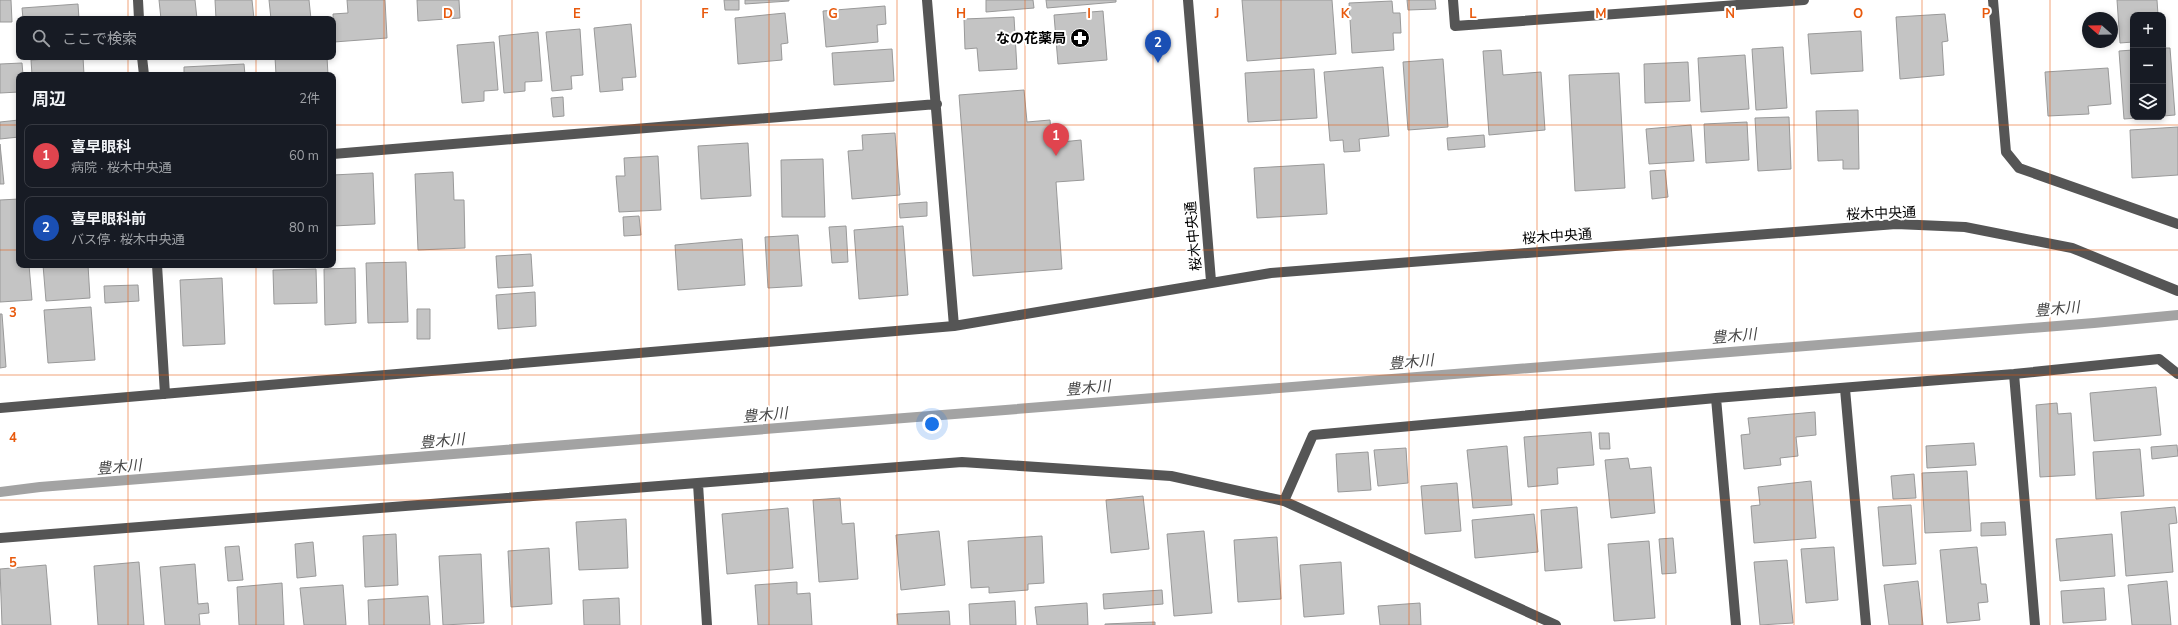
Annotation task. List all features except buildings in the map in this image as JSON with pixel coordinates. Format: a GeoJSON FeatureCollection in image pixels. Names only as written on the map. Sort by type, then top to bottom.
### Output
{"type":"FeatureCollection","features":[{"type":"Feature","properties":{"kind":"street"},"geometry":{"type":"LineString","coordinates":[[138,0],[140,16]]}},
{"type":"Feature","properties":{"kind":"street"},"geometry":{"type":"LineString","coordinates":[[927,0],[937,104],[954,326]]}},
{"type":"Feature","properties":{"kind":"street","name":"桜木中央通"},"geometry":{"type":"LineString","coordinates":[[1188,0],[1211,281],[1279,272],[1896,224],[1965,227],[2072,248],[2176,290]]}},
{"type":"Feature","properties":{"kind":"street"},"geometry":{"type":"LineString","coordinates":[[1454,0],[1455,26],[1804,0]]}},
{"type":"Feature","properties":{"kind":"street"},"geometry":{"type":"LineString","coordinates":[[1993,0],[2006,152],[2019,168],[2178,224]]}},
{"type":"Feature","properties":{"kind":"street"},"geometry":{"type":"LineString","coordinates":[[142,60],[144,72]]}},
{"type":"Feature","properties":{"kind":"street"},"geometry":{"type":"LineString","coordinates":[[336,154],[937,104]]}},
{"type":"Feature","properties":{"kind":"street"},"geometry":{"type":"LineString","coordinates":[[157,268],[165,394]]}},
{"type":"Feature","properties":{"kind":"street"},"geometry":{"type":"LineString","coordinates":[[0,408],[954,326],[1151,294],[1211,281]]}},
{"type":"Feature","properties":{"kind":"street"},"geometry":{"type":"LineString","coordinates":[[1284,501],[1313,435],[1716,398],[1845,389],[2014,374],[2159,359],[2178,374]]}},
{"type":"Feature","properties":{"kind":"street"},"geometry":{"type":"LineString","coordinates":[[2014,374],[2035,625]]}},
{"type":"Feature","properties":{"kind":"street"},"geometry":{"type":"LineString","coordinates":[[1845,389],[1866,625]]}},
{"type":"Feature","properties":{"kind":"street"},"geometry":{"type":"LineString","coordinates":[[1716,398],[1736,625]]}},
{"type":"Feature","properties":{"kind":"street"},"geometry":{"type":"LineString","coordinates":[[0,538],[962,462],[1171,476],[1284,501],[1556,625]]}},
{"type":"Feature","properties":{"kind":"street"},"geometry":{"type":"LineString","coordinates":[[698,484],[707,625]]}},
{"type":"Feature","properties":{"kind":"waterway","name":"豊木川"},"geometry":{"type":"LineString","coordinates":[[0,492],[40,487],[2094,323],[2178,315]]}},
{"type":"Feature","properties":{"kind":"place","name":"なの花薬局"},"geometry":{"type":"Point","coordinates":[1080,38]}},
{"type":"Feature","properties":{"kind":"place","name":"喜早眼科前"},"geometry":{"type":"Point","coordinates":[1158,63]}},
{"type":"Feature","properties":{"kind":"place","name":"喜早眼科"},"geometry":{"type":"Point","coordinates":[1056,156]}}]}
